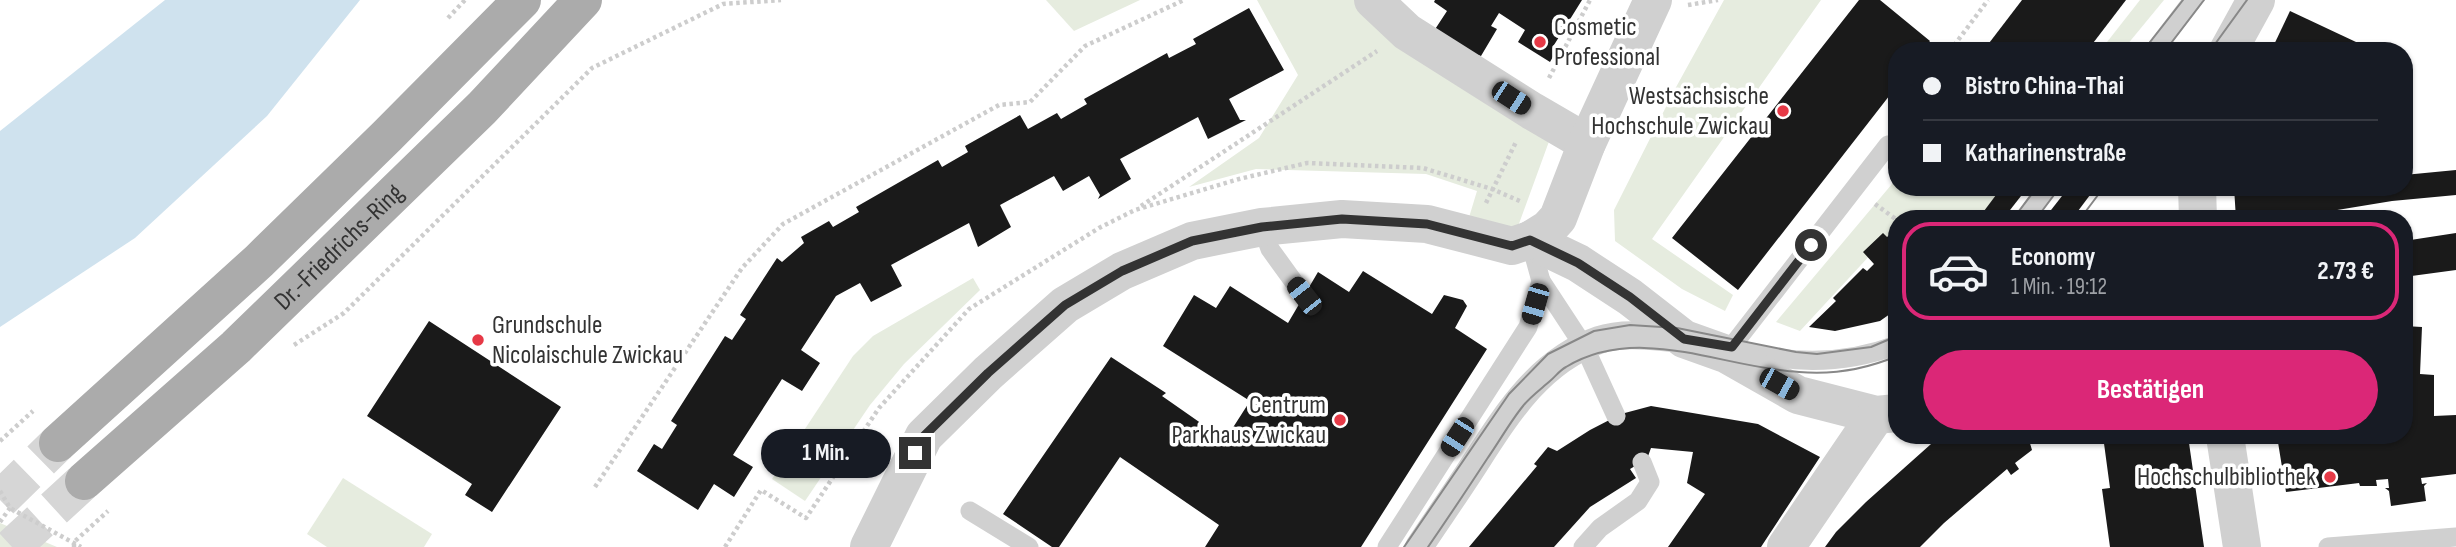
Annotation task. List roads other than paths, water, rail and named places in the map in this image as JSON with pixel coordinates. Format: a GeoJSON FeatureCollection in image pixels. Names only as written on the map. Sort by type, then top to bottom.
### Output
{"type":"FeatureCollection","features":[{"type":"Feature","properties":{"kind":"main road","name":"Dr.-Friedrichs-Ring"},"geometry":{"type":"LineString","coordinates":[[58,443],[259,261],[522,0]]}},
{"type":"Feature","properties":{"kind":"main road","name":"Dr.-Friedrichs-Ring"},"geometry":{"type":"LineString","coordinates":[[84,481],[246,337],[482,108],[584,1]]}},
{"type":"Feature","properties":{"kind":"street"},"geometry":{"type":"LineString","coordinates":[[1373,0],[1407,32],[1587,143]]}},
{"type":"Feature","properties":{"kind":"street"},"geometry":{"type":"LineString","coordinates":[[869,547],[924,436],[988,373],[1065,305],[1122,271],[1192,241],[1262,227],[1342,219],[1427,224],[1512,246],[1530,240],[1548,229],[1558,218],[1587,143],[1653,0]]}},
{"type":"Feature","properties":{"kind":"street"},"geometry":{"type":"LineString","coordinates":[[2233,42],[2256,0]]}},
{"type":"Feature","properties":{"kind":"street"},"geometry":{"type":"LineString","coordinates":[[1530,240],[1578,263],[1630,297],[1684,339]]}},
{"type":"Feature","properties":{"kind":"street"},"geometry":{"type":"LineString","coordinates":[[1419,547],[1498,426],[1538,377],[1558,361],[1592,344],[1634,335],[1684,339],[1729,351],[1798,395],[1887,414],[1786,547]]}},
{"type":"Feature","properties":{"kind":"street"},"geometry":{"type":"LineString","coordinates":[[2226,444],[2242,547]]}},
{"type":"Feature","properties":{"kind":"lane"},"geometry":{"type":"LineString","coordinates":[[2161,42],[2193,0]]}},
{"type":"Feature","properties":{"kind":"lane"},"geometry":{"type":"LineString","coordinates":[[1888,145],[1729,351],[1821,362],[1888,348]]}},
{"type":"Feature","properties":{"kind":"lane"},"geometry":{"type":"LineString","coordinates":[[1262,227],[1270,249],[1304,296]]}},
{"type":"Feature","properties":{"kind":"lane"},"geometry":{"type":"LineString","coordinates":[[1530,240],[1541,281],[1592,344],[1616,416]]}},
{"type":"Feature","properties":{"kind":"lane"},"geometry":{"type":"LineString","coordinates":[[1387,547],[1528,327],[1541,281]]}},
{"type":"Feature","properties":{"kind":"lane"},"geometry":{"type":"LineString","coordinates":[[1584,547],[1600,528],[1638,501],[1650,482],[1642,462]]}},
{"type":"Feature","properties":{"kind":"lane"},"geometry":{"type":"LineString","coordinates":[[970,511],[1029,547]]}},
{"type":"Feature","properties":{"kind":"lane"},"geometry":{"type":"LineString","coordinates":[[2328,547],[2456,537]]}},
{"type":"Feature","properties":{"kind":"water"},"geometry":{"type":"Polygon","coordinates":[[[165,0],[360,0],[267,116],[135,238],[0,327],[0,131],[165,0]]]}},
{"type":"Feature","properties":{"kind":"tunnel"},"geometry":{"type":"LineString","coordinates":[[0,500],[58,443]]}},
{"type":"Feature","properties":{"kind":"tunnel"},"geometry":{"type":"LineString","coordinates":[[12,547],[84,481]]}},
{"type":"Feature","properties":{"kind":"tram line"},"geometry":{"type":"LineString","coordinates":[[2150,42],[2183,0]]}},
{"type":"Feature","properties":{"kind":"tram line"},"geometry":{"type":"LineString","coordinates":[[2172,42],[2204,0]]}},
{"type":"Feature","properties":{"kind":"tram line"},"geometry":{"type":"LineString","coordinates":[[2217,42],[2247,0]]}},
{"type":"Feature","properties":{"kind":"tram line"},"geometry":{"type":"LineString","coordinates":[[2020,210],[2030,196]]}},
{"type":"Feature","properties":{"kind":"tram line"},"geometry":{"type":"LineString","coordinates":[[2043,210],[2053,196]]}},
{"type":"Feature","properties":{"kind":"tram line"},"geometry":{"type":"LineString","coordinates":[[2087,210],[2097,196]]}},
{"type":"Feature","properties":{"kind":"tram line"},"geometry":{"type":"LineString","coordinates":[[1404,547],[1509,394],[1548,354],[1594,331],[1630,325],[1677,328],[1817,354],[1871,347],[1888,340]]}},
{"type":"Feature","properties":{"kind":"tram line"},"geometry":{"type":"LineString","coordinates":[[1428,547],[1526,403],[1564,368],[1594,354],[1652,348],[1770,369],[1811,373],[1849,370],[1888,359]]}},
{"type":"Feature","properties":{"kind":"place","name":"Cosmetic Professional"},"geometry":{"type":"Point","coordinates":[1540,42]}},
{"type":"Feature","properties":{"kind":"place","name":"Westsächsische Hochschule Zwickau"},"geometry":{"type":"Point","coordinates":[1783,111]}},
{"type":"Feature","properties":{"kind":"place","name":"Grundschule Nicolaischule Zwickau"},"geometry":{"type":"Point","coordinates":[478,340]}},
{"type":"Feature","properties":{"kind":"place","name":"Centrum Parkhaus Zwickau"},"geometry":{"type":"Point","coordinates":[1340,420]}},
{"type":"Feature","properties":{"kind":"place","name":"Hochschulbibliothek"},"geometry":{"type":"Point","coordinates":[2330,477]}}]}
